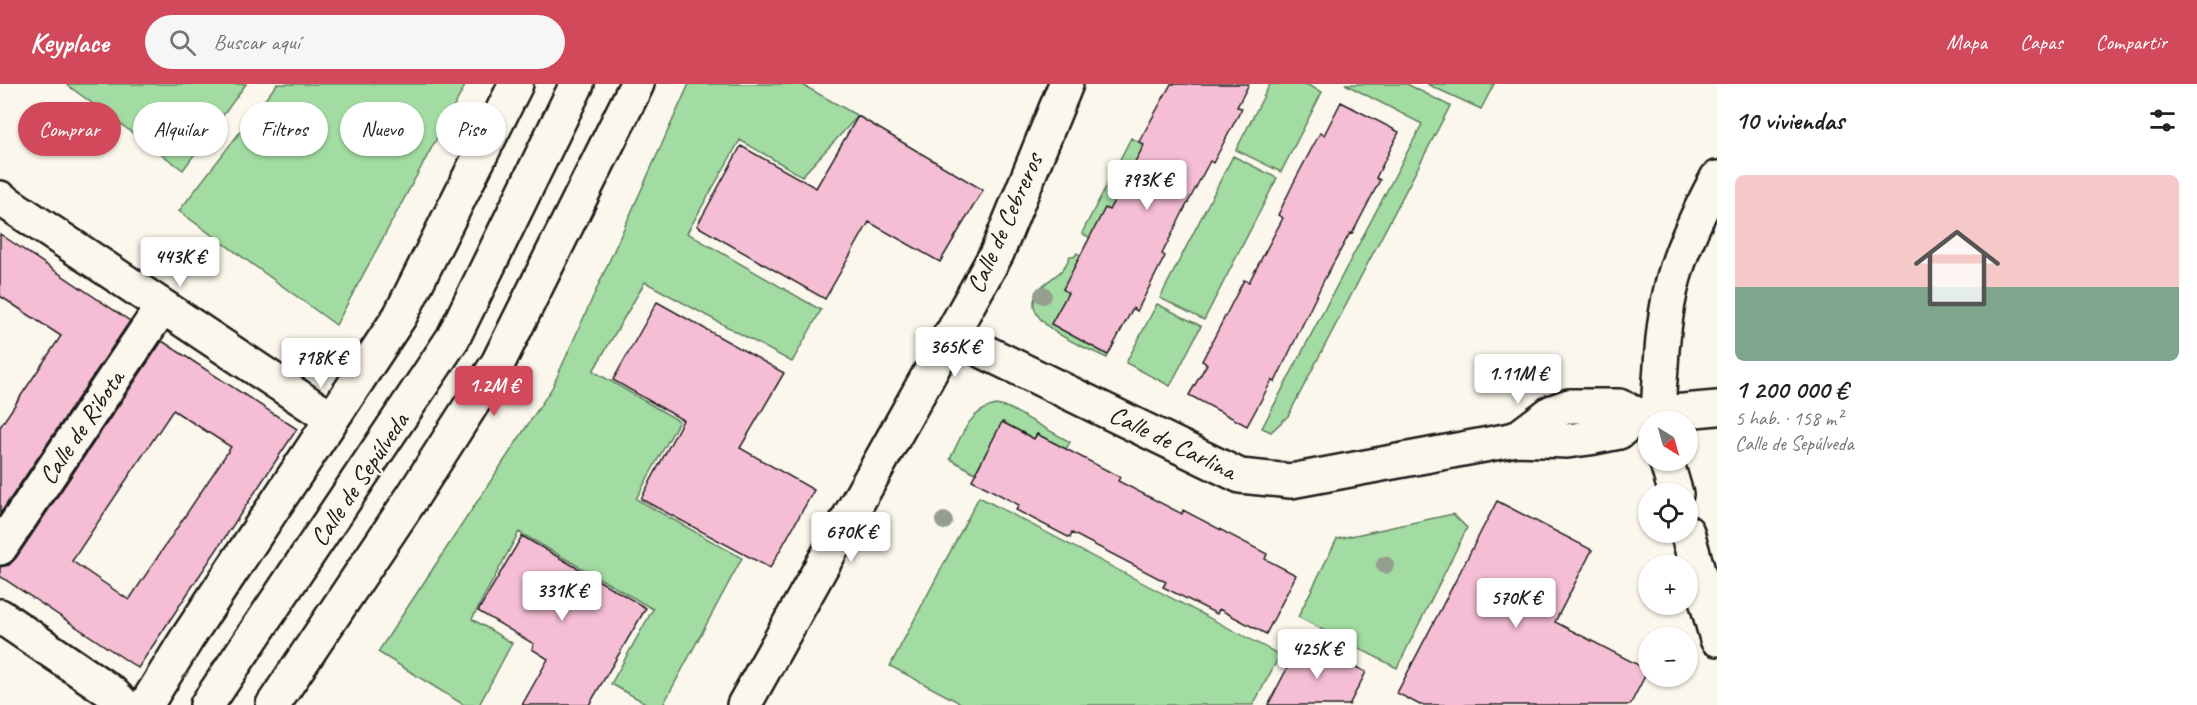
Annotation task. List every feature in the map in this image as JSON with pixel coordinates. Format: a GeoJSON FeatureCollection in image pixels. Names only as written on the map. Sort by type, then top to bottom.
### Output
{"type":"FeatureCollection","features":[{"type":"Feature","properties":{"kind":"main road"},"geometry":{"type":"LineString","coordinates":[[147,705],[400,316],[516,84]]}},
{"type":"Feature","properties":{"kind":"main road","name":"Calle de Sepúlveda"},"geometry":{"type":"LineString","coordinates":[[207,705],[453,338],[577,84]]}},
{"type":"Feature","properties":{"kind":"main road","name":"Calle de Sepúlveda"},"geometry":{"type":"LineString","coordinates":[[273,705],[413,496],[498,363],[637,84]]}},
{"type":"Feature","properties":{"kind":"main road","name":"Calle de Cebreros"},"geometry":{"type":"LineString","coordinates":[[744,705],[997,253],[1066,84]]}},
{"type":"Feature","properties":{"kind":"main road"},"geometry":{"type":"LineString","coordinates":[[1654,411],[1663,320],[1673,275],[1687,235],[1717,178]]}},
{"type":"Feature","properties":{"kind":"main road"},"geometry":{"type":"LineString","coordinates":[[0,198],[332,419]]}},
{"type":"Feature","properties":{"kind":"main road","name":"Calle de Ribota"},"geometry":{"type":"LineString","coordinates":[[0,548],[162,307]]}},
{"type":"Feature","properties":{"kind":"main road","name":"Calle de Carlina"},"geometry":{"type":"LineString","coordinates":[[950,335],[1240,476],[1291,482],[1516,439],[1567,441],[1589,438],[1619,432],[1638,423]]}},
{"type":"Feature","properties":{"kind":"main road"},"geometry":{"type":"LineString","coordinates":[[1693,411],[1717,408]]}},
{"type":"Feature","properties":{"kind":"main road"},"geometry":{"type":"LineString","coordinates":[[1690,543],[1717,639]]}},
{"type":"Feature","properties":{"kind":"main road"},"geometry":{"type":"LineString","coordinates":[[0,616],[111,692],[124,705]]}},
{"type":"Feature","properties":{"kind":"green space"},"geometry":{"type":"Polygon","coordinates":[[[66,84],[246,84],[228,109],[228,102],[133,102],[133,133],[121,124],[121,102],[90,102],[66,84]]]}},
{"type":"Feature","properties":{"kind":"green space"},"geometry":{"type":"Polygon","coordinates":[[[277,84],[466,84],[456,102],[436,102],[436,140],[336,325],[179,211],[221,156],[228,156],[228,148],[240,132],[240,156],[328,156],[328,102],[263,102],[277,84]]]}},
{"type":"Feature","properties":{"kind":"green space"},"geometry":{"type":"Polygon","coordinates":[[[689,84],[801,84],[858,116],[802,176],[740,140],[687,233],[821,310],[792,362],[645,282],[593,371],[679,421],[636,499],[742,558],[663,705],[649,705],[611,684],[653,609],[519,532],[472,619],[512,643],[479,705],[464,705],[378,652],[552,388],[689,84]]]}},
{"type":"Feature","properties":{"kind":"green space"},"geometry":{"type":"Polygon","coordinates":[[[1270,84],[1306,84],[1322,92],[1281,172],[1236,150],[1270,84]]]}},
{"type":"Feature","properties":{"kind":"green space"},"geometry":{"type":"Polygon","coordinates":[[[1345,84],[1407,84],[1450,106],[1288,416],[1271,432],[1262,428],[1422,124],[1345,84]]]}},
{"type":"Feature","properties":{"kind":"green space"},"geometry":{"type":"Polygon","coordinates":[[[1427,84],[1494,84],[1481,109],[1427,84]]]}},
{"type":"Feature","properties":{"kind":"green space"},"geometry":{"type":"Polygon","coordinates":[[[1131,138],[1145,145],[1110,211],[1090,238],[1082,233],[1131,138]]]}},
{"type":"Feature","properties":{"kind":"green space"},"geometry":{"type":"Polygon","coordinates":[[[164,156],[193,156],[183,170],[164,156]]]}},
{"type":"Feature","properties":{"kind":"green space"},"geometry":{"type":"Polygon","coordinates":[[[1233,156],[1277,178],[1204,320],[1160,298],[1233,156]]]}},
{"type":"Feature","properties":{"kind":"green space"},"geometry":{"type":"Polygon","coordinates":[[[1077,253],[1081,256],[1063,289],[1068,293],[1051,324],[1108,355],[1107,358],[1060,335],[1039,317],[1034,308],[1035,297],[1039,289],[1061,271],[1070,256],[1074,257],[1077,253]]]}},
{"type":"Feature","properties":{"kind":"green space"},"geometry":{"type":"Polygon","coordinates":[[[1157,304],[1201,326],[1170,386],[1126,363],[1157,304]]]}},
{"type":"Feature","properties":{"kind":"green space"},"geometry":{"type":"Polygon","coordinates":[[[996,405],[1009,408],[1070,442],[1066,449],[1037,434],[1034,439],[1003,422],[975,473],[950,459],[972,418],[979,412],[996,405]]]}},
{"type":"Feature","properties":{"kind":"green space"},"geometry":{"type":"Polygon","coordinates":[[[979,497],[1280,655],[1253,705],[964,705],[890,666],[979,497]]]}},
{"type":"Feature","properties":{"kind":"green space"},"geometry":{"type":"Polygon","coordinates":[[[1453,514],[1467,528],[1397,668],[1298,617],[1337,539],[1453,514]]]}},
{"type":"Feature","properties":{"kind":"building"},"geometry":{"type":"Polygon","coordinates":[[[1171,84],[1249,84],[1237,107],[1242,108],[1213,163],[1210,161],[1185,208],[1162,254],[1165,256],[1137,311],[1133,308],[1108,355],[1051,324],[1068,293],[1063,289],[1105,208],[1109,210],[1144,145],[1139,142],[1171,84]]]}},
{"type":"Feature","properties":{"kind":"building"},"geometry":{"type":"Polygon","coordinates":[[[1341,102],[1399,132],[1376,178],[1380,180],[1352,234],[1350,233],[1324,280],[1275,382],[1272,380],[1247,426],[1189,395],[1207,364],[1202,361],[1244,280],[1249,282],[1283,218],[1278,215],[1295,180],[1320,133],[1324,135],[1341,102]]]}},
{"type":"Feature","properties":{"kind":"building"},"geometry":{"type":"Polygon","coordinates":[[[858,116],[983,190],[940,262],[869,222],[825,299],[697,226],[741,146],[816,188],[858,116]]]}},
{"type":"Feature","properties":{"kind":"building"},"geometry":{"type":"Polygon","coordinates":[[[0,234],[130,321],[0,514],[0,427],[61,336],[0,296],[0,234]]]}},
{"type":"Feature","properties":{"kind":"building"},"geometry":{"type":"Polygon","coordinates":[[[657,302],[784,373],[740,448],[814,490],[770,568],[641,499],[683,420],[613,380],[657,302]]]}},
{"type":"Feature","properties":{"kind":"building"},"geometry":{"type":"Polygon","coordinates":[[[162,341],[297,429],[138,668],[0,576],[0,567],[9,565],[16,558],[162,341]],[[173,410],[72,561],[129,600],[231,447],[173,410]]]}},
{"type":"Feature","properties":{"kind":"building"},"geometry":{"type":"Polygon","coordinates":[[[1002,422],[1034,439],[1037,434],[1120,477],[1118,481],[1182,514],[1183,510],[1267,554],[1265,559],[1296,575],[1266,634],[1219,609],[1217,614],[1163,587],[1166,582],[1072,533],[1070,538],[1016,510],[1019,505],[972,480],[1002,422]]]}},
{"type":"Feature","properties":{"kind":"building"},"geometry":{"type":"Polygon","coordinates":[[[1497,501],[1592,550],[1555,622],[1638,665],[1639,687],[1630,705],[1420,705],[1397,693],[1497,501]]]}},
{"type":"Feature","properties":{"kind":"building"},"geometry":{"type":"Polygon","coordinates":[[[522,536],[646,608],[589,705],[522,705],[548,659],[532,649],[534,644],[478,611],[522,536]]]}},
{"type":"Feature","properties":{"kind":"building"},"geometry":{"type":"Polygon","coordinates":[[[1302,640],[1366,672],[1349,705],[1268,705],[1302,640]]]}}]}
